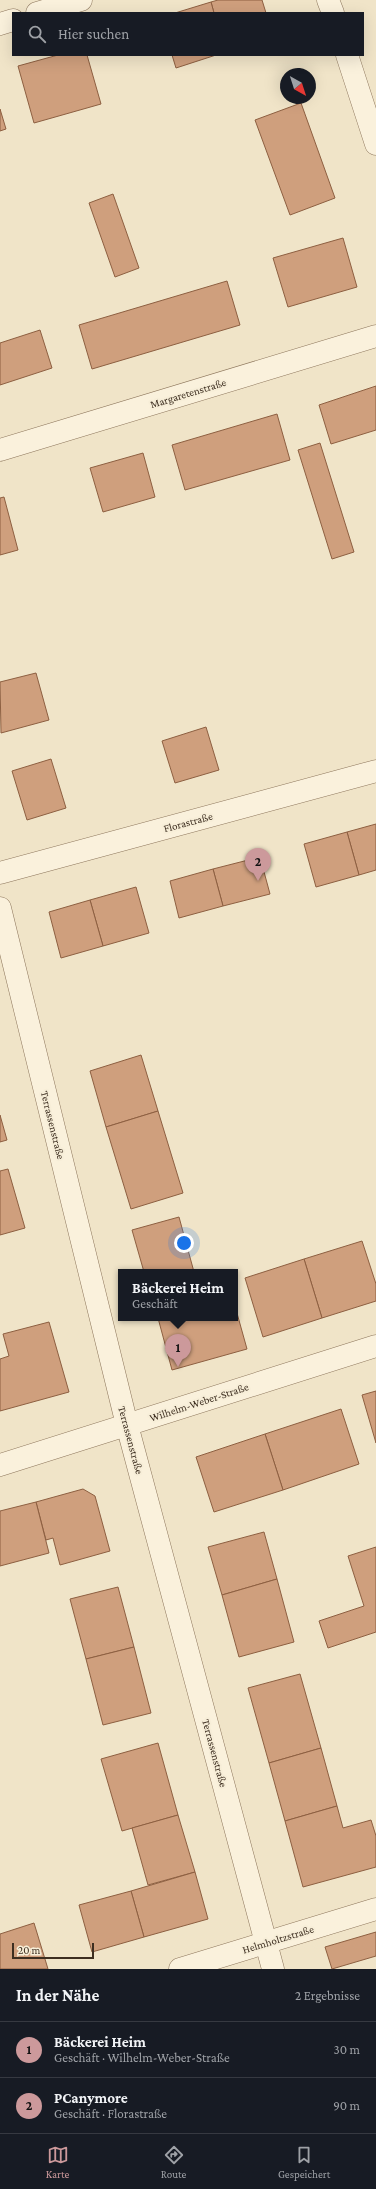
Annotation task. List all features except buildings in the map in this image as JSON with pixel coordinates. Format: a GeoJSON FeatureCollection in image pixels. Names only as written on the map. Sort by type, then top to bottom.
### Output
{"type":"FeatureCollection","features":[{"type":"Feature","properties":{"kind":"street"},"geometry":{"type":"LineString","coordinates":[[40,12],[81,0]]}},
{"type":"Feature","properties":{"kind":"street"},"geometry":{"type":"LineString","coordinates":[[328,0],[333,12]]}},
{"type":"Feature","properties":{"kind":"street"},"geometry":{"type":"LineString","coordinates":[[0,24],[12,20]]}},
{"type":"Feature","properties":{"kind":"street"},"geometry":{"type":"LineString","coordinates":[[346,56],[376,144]]}},
{"type":"Feature","properties":{"kind":"street","name":"Margaretenstraße"},"geometry":{"type":"LineString","coordinates":[[0,450],[376,336]]}},
{"type":"Feature","properties":{"kind":"street","name":"Florastraße"},"geometry":{"type":"LineString","coordinates":[[0,873],[376,770]]}},
{"type":"Feature","properties":{"kind":"street","name":"Terrassenstraße"},"geometry":{"type":"LineString","coordinates":[[0,908],[126,1425],[273,1969]]}},
{"type":"Feature","properties":{"kind":"street","name":"Wilhelm-Weber-Straße"},"geometry":{"type":"LineString","coordinates":[[0,1465],[376,1346]]}},
{"type":"Feature","properties":{"kind":"street","name":"Helmholtzstraße"},"geometry":{"type":"LineString","coordinates":[[180,1969],[376,1909]]}},
{"type":"Feature","properties":{"kind":"place","name":"PCanymore"},"geometry":{"type":"Point","coordinates":[258,881]}},
{"type":"Feature","properties":{"kind":"place","name":"Bäckerei Heim"},"geometry":{"type":"Point","coordinates":[178,1367]}}]}
